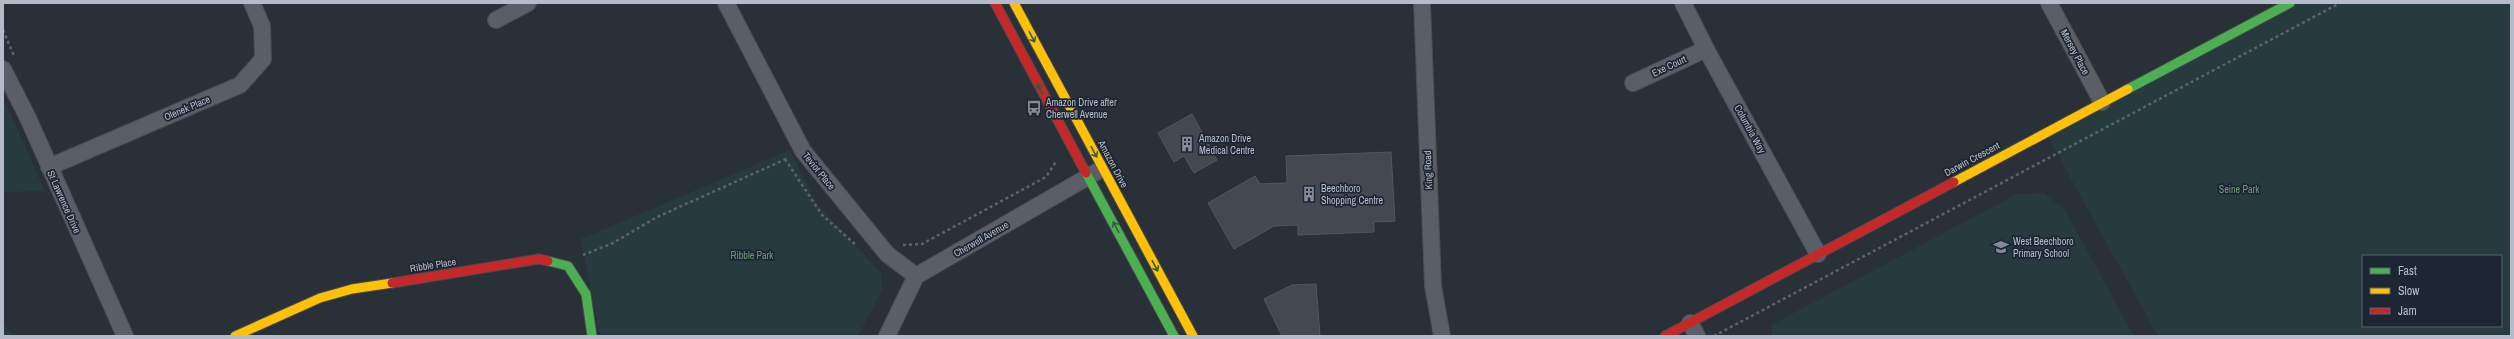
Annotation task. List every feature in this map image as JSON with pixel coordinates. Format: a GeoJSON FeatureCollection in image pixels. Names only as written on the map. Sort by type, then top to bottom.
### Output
{"type":"FeatureCollection","features":[{"type":"Feature","properties":{"kind":"street","name":"Olenek Place"},"geometry":{"type":"LineString","coordinates":[[49,168],[240,85],[263,59],[262,26],[252,3]]}},
{"type":"Feature","properties":{"kind":"street"},"geometry":{"type":"LineString","coordinates":[[496,20],[528,3]]}},
{"type":"Feature","properties":{"kind":"street","name":"Teviot Place"},"geometry":{"type":"LineString","coordinates":[[726,3],[803,151],[887,254],[916,276]]}},
{"type":"Feature","properties":{"kind":"street","name":"Amazon Drive"},"geometry":{"type":"LineString","coordinates":[[995,3],[1074,152],[1096,172],[1193,336]]}},
{"type":"Feature","properties":{"kind":"street","name":"Amazon Drive"},"geometry":{"type":"LineString","coordinates":[[1014,3],[1174,336]]}},
{"type":"Feature","properties":{"kind":"street","name":"King Road"},"geometry":{"type":"LineString","coordinates":[[1422,3],[1433,286],[1442,336]]}},
{"type":"Feature","properties":{"kind":"street","name":"Columbia Way"},"geometry":{"type":"LineString","coordinates":[[1683,3],[1706,49],[1818,254]]}},
{"type":"Feature","properties":{"kind":"street","name":"Mersey Place"},"geometry":{"type":"LineString","coordinates":[[2049,3],[2102,102]]}},
{"type":"Feature","properties":{"kind":"street","name":"Darwin Crescent"},"geometry":{"type":"LineString","coordinates":[[1665,336],[1694,329],[1818,254],[2290,3]]}},
{"type":"Feature","properties":{"kind":"street","name":"Exe Court"},"geometry":{"type":"LineString","coordinates":[[1633,83],[1706,49]]}},
{"type":"Feature","properties":{"kind":"street","name":"St Lawrence Drive"},"geometry":{"type":"LineString","coordinates":[[3,69],[28,118],[125,336]]}},
{"type":"Feature","properties":{"kind":"street","name":"Cherwell Avenue"},"geometry":{"type":"LineString","coordinates":[[916,276],[1096,172]]}},
{"type":"Feature","properties":{"kind":"street","name":"Ribble Place"},"geometry":{"type":"LineString","coordinates":[[234,336],[320,298],[352,289],[539,258],[568,266]]}},
{"type":"Feature","properties":{"kind":"street"},"geometry":{"type":"LineString","coordinates":[[568,266],[586,294],[592,336]]}},
{"type":"Feature","properties":{"kind":"street"},"geometry":{"type":"LineString","coordinates":[[887,336],[916,276]]}},
{"type":"Feature","properties":{"kind":"path"},"geometry":{"type":"LineString","coordinates":[[1714,336],[2340,3]]}},
{"type":"Feature","properties":{"kind":"path"},"geometry":{"type":"LineString","coordinates":[[568,266],[589,252],[613,243],[657,217],[803,151]]}},
{"type":"Feature","properties":{"kind":"path"},"geometry":{"type":"LineString","coordinates":[[887,254],[903,245],[922,244],[1039,181],[1046,177],[1056,160],[1074,152]]}},
{"type":"Feature","properties":{"kind":"path"},"geometry":{"type":"LineString","coordinates":[[785,160],[822,215],[857,246]]}},
{"type":"Feature","properties":{"kind":"green space","name":"Seine Park"},"geometry":{"type":"Polygon","coordinates":[[[2287,3],[2511,3],[2511,336],[2158,336],[2045,132],[2287,3]]]}},
{"type":"Feature","properties":{"kind":"green space"},"geometry":{"type":"Polygon","coordinates":[[[3,97],[45,191],[3,192],[3,97]]]}},
{"type":"Feature","properties":{"kind":"green space","name":"Ribble Park"},"geometry":{"type":"Polygon","coordinates":[[[790,150],[816,203],[881,273],[882,290],[858,336],[600,336],[581,239],[790,150]]]}},
{"type":"Feature","properties":{"kind":"green space","name":"West Beechboro Primary School"},"geometry":{"type":"Polygon","coordinates":[[[2044,193],[2065,210],[2134,336],[1772,336],[1771,325],[2017,194],[2044,193]]]}},
{"type":"Feature","properties":{"kind":"green space"},"geometry":{"type":"Polygon","coordinates":[[[3,323],[13,336],[3,336],[3,323]]]}},
{"type":"Feature","properties":{"kind":"building","name":"Amazon Drive Medical Centre"},"geometry":{"type":"Polygon","coordinates":[[[1192,114],[1217,160],[1194,173],[1184,156],[1174,162],[1158,133],[1192,114]]]}},
{"type":"Feature","properties":{"kind":"building","name":"Beechboro Shopping Centre"},"geometry":{"type":"Polygon","coordinates":[[[1391,152],[1395,221],[1374,222],[1374,232],[1298,235],[1298,225],[1274,226],[1234,249],[1208,203],[1255,176],[1260,184],[1287,183],[1286,156],[1391,152]]]}},
{"type":"Feature","properties":{"kind":"building"},"geometry":{"type":"Polygon","coordinates":[[[1316,284],[1320,336],[1282,336],[1264,299],[1292,285],[1316,284]]]}},
{"type":"Feature","properties":{"kind":"traffic: fast"},"geometry":{"type":"LineString","coordinates":[[2128,89],[2290,3]]}},
{"type":"Feature","properties":{"kind":"traffic: fast"},"geometry":{"type":"LineString","coordinates":[[1086,173],[1174,336]]}},
{"type":"Feature","properties":{"kind":"traffic: fast"},"geometry":{"type":"LineString","coordinates":[[548,261],[568,266],[586,294],[592,336]]}},
{"type":"Feature","properties":{"kind":"traffic: slow"},"geometry":{"type":"LineString","coordinates":[[1014,3],[1193,336]]}},
{"type":"Feature","properties":{"kind":"traffic: slow"},"geometry":{"type":"LineString","coordinates":[[1954,182],[2128,89]]}},
{"type":"Feature","properties":{"kind":"traffic: slow"},"geometry":{"type":"LineString","coordinates":[[235,336],[320,298],[352,289],[392,283]]}},
{"type":"Feature","properties":{"kind":"traffic: jam"},"geometry":{"type":"LineString","coordinates":[[995,3],[1086,173]]}},
{"type":"Feature","properties":{"kind":"traffic: jam"},"geometry":{"type":"LineString","coordinates":[[1665,336],[1954,182]]}},
{"type":"Feature","properties":{"kind":"traffic: jam"},"geometry":{"type":"LineString","coordinates":[[392,283],[539,259],[548,261]]}},
{"type":"Feature","properties":{"kind":"place","name":"Amazon Drive after Cherwell Avenue"},"geometry":{"type":"Point","coordinates":[1034,108]}},
{"type":"Feature","properties":{"kind":"place","name":"Amazon Drive Medical Centre"},"geometry":{"type":"Point","coordinates":[1187,144]}},
{"type":"Feature","properties":{"kind":"place","name":"Beechboro Shopping Centre"},"geometry":{"type":"Point","coordinates":[1309,194]}},
{"type":"Feature","properties":{"kind":"place","name":"West Beechboro Primary School"},"geometry":{"type":"Point","coordinates":[2001,247]}}]}
